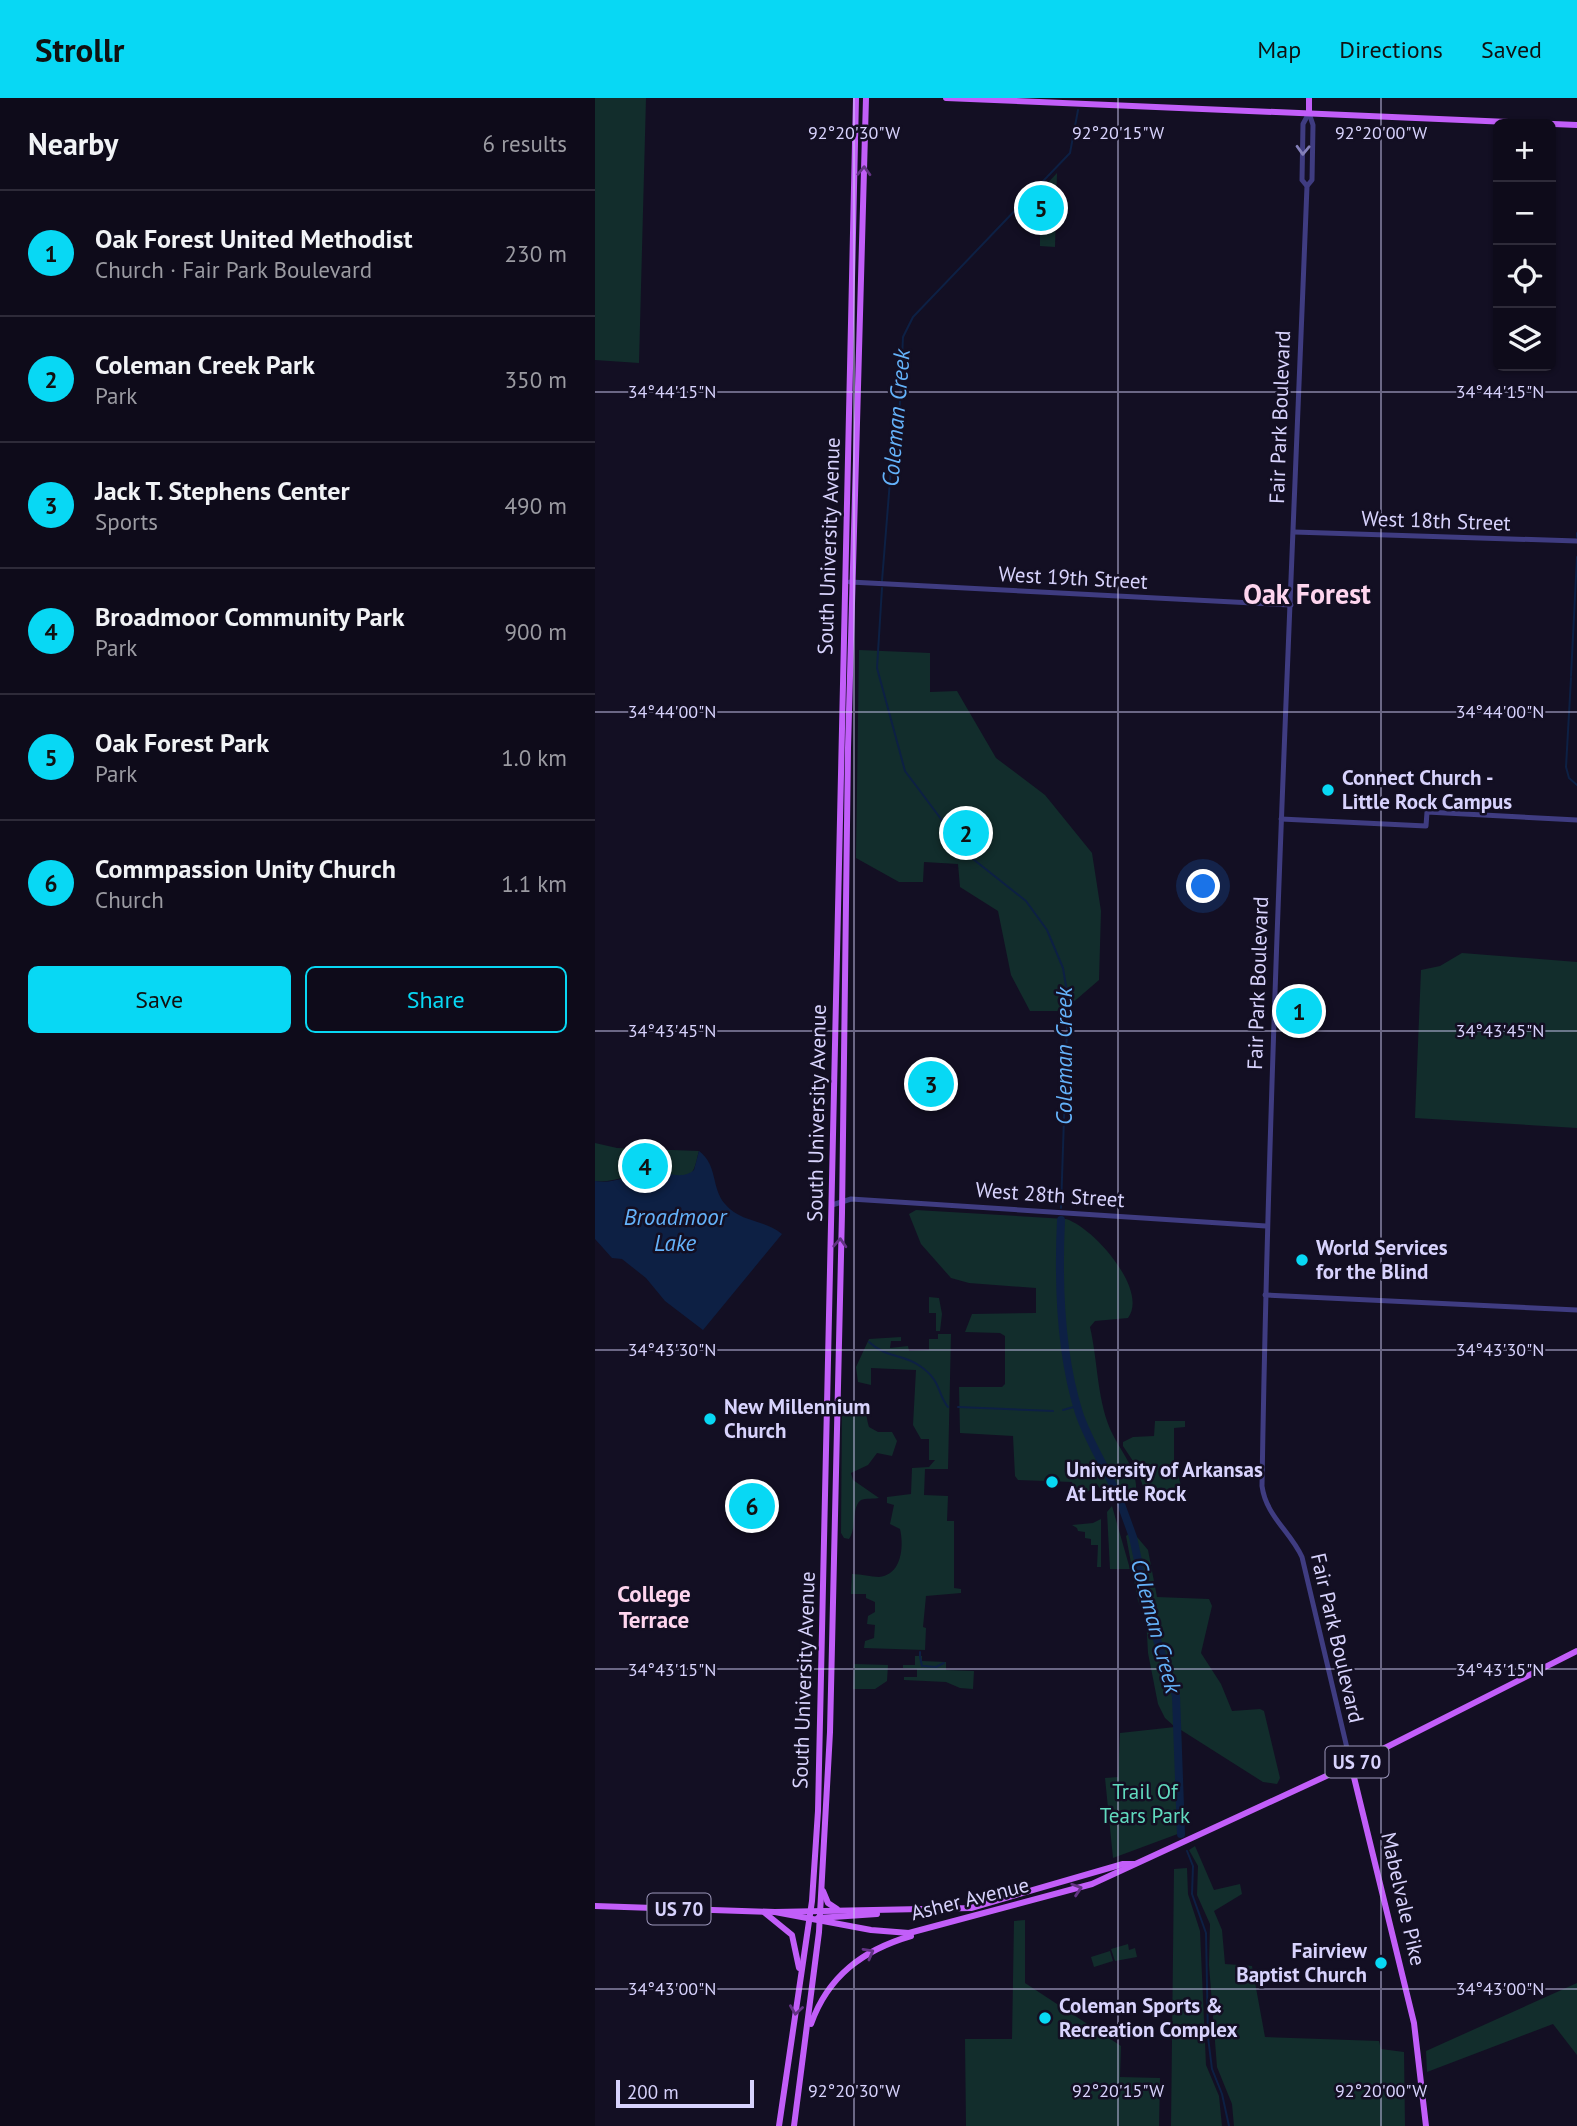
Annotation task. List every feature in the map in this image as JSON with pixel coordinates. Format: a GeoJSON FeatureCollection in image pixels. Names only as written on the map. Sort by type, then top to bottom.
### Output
{"type":"FeatureCollection","features":[{"type":"Feature","properties":{"kind":"main road"},"geometry":{"type":"LineString","coordinates":[[848,98],[856,98]]}},
{"type":"Feature","properties":{"kind":"main road","name":"South University Avenue"},"geometry":{"type":"LineString","coordinates":[[794,2126],[821,1909],[830,1724],[842,1203],[856,98]]}},
{"type":"Feature","properties":{"kind":"main road","name":"South University Avenue"},"geometry":{"type":"LineString","coordinates":[[779,2126],[811,1909],[821,1724],[849,582],[866,98]]}},
{"type":"Feature","properties":{"kind":"main road"},"geometry":{"type":"LineString","coordinates":[[946,98],[1577,125]]}},
{"type":"Feature","properties":{"kind":"main road","name":"Fair Park Boulevard"},"geometry":{"type":"LineString","coordinates":[[1309,98],[1309,113]]}},
{"type":"Feature","properties":{"kind":"main road","name":"Asher Avenue"},"geometry":{"type":"LineString","coordinates":[[820,1919],[890,1933],[930,1930],[1092,1884],[1351,1765],[1577,1651]]}},
{"type":"Feature","properties":{"kind":"main road","name":"Mabelvale Pike"},"geometry":{"type":"LineString","coordinates":[[1351,1765],[1399,1954],[1420,2056],[1426,2126]]}},
{"type":"Feature","properties":{"kind":"main road","name":"Asher Avenue"},"geometry":{"type":"LineString","coordinates":[[811,1909],[896,1910],[983,1906],[1123,1864],[1133,1864]]}},
{"type":"Feature","properties":{"kind":"main road"},"geometry":{"type":"LineString","coordinates":[[822,1888],[828,1903],[839,1909]]}},
{"type":"Feature","properties":{"kind":"main road","name":"US 70"},"geometry":{"type":"LineString","coordinates":[[595,1906],[764,1912],[811,1909]]}},
{"type":"Feature","properties":{"kind":"main road"},"geometry":{"type":"LineString","coordinates":[[809,1918],[896,1910]]}},
{"type":"Feature","properties":{"kind":"main road"},"geometry":{"type":"LineString","coordinates":[[764,1912],[783,1925],[793,1937],[798,1950],[799,1986]]}},
{"type":"Feature","properties":{"kind":"main road","name":"US 70"},"geometry":{"type":"LineString","coordinates":[[775,1912],[809,1918]]}},
{"type":"Feature","properties":{"kind":"main road"},"geometry":{"type":"LineString","coordinates":[[805,2046],[814,2015],[825,1993],[848,1966],[876,1949],[930,1930]]}},
{"type":"Feature","properties":{"kind":"street","name":"Fair Park Boulevard"},"geometry":{"type":"LineString","coordinates":[[1307,186],[1301,180],[1303,124],[1309,113]]}},
{"type":"Feature","properties":{"kind":"street","name":"Fair Park Boulevard"},"geometry":{"type":"LineString","coordinates":[[1309,113],[1313,125],[1312,180],[1307,186],[1266,1226],[1263,1492],[1269,1509],[1293,1539],[1302,1557],[1351,1765]]}},
{"type":"Feature","properties":{"kind":"street","name":"West 18th Street"},"geometry":{"type":"LineString","coordinates":[[1294,532],[1575,541]]}},
{"type":"Feature","properties":{"kind":"street","name":"West 19th Street"},"geometry":{"type":"LineString","coordinates":[[849,582],[1291,605]]}},
{"type":"Feature","properties":{"kind":"street"},"geometry":{"type":"LineString","coordinates":[[1281,819],[1426,826],[1427,812],[1577,820]]}},
{"type":"Feature","properties":{"kind":"street","name":"West 28th Street"},"geometry":{"type":"LineString","coordinates":[[832,1205],[849,1199],[1266,1226]]}},
{"type":"Feature","properties":{"kind":"street"},"geometry":{"type":"LineString","coordinates":[[1265,1295],[1577,1310]]}},
{"type":"Feature","properties":{"kind":"green space"},"geometry":{"type":"Polygon","coordinates":[[[595,98],[646,98],[639,363],[595,360],[595,98]]]}},
{"type":"Feature","properties":{"kind":"green space"},"geometry":{"type":"Polygon","coordinates":[[[1057,173],[1055,247],[1040,246],[1040,221],[1014,219],[1057,173]]]}},
{"type":"Feature","properties":{"kind":"green space"},"geometry":{"type":"Polygon","coordinates":[[[859,650],[930,653],[930,692],[957,691],[996,758],[1045,795],[1092,853],[1101,911],[1099,980],[1063,1011],[1030,1011],[1011,975],[998,911],[960,887],[958,864],[924,862],[923,882],[899,882],[856,858],[859,650]]]}},
{"type":"Feature","properties":{"kind":"green space"},"geometry":{"type":"Polygon","coordinates":[[[1462,953],[1577,962],[1577,1128],[1415,1118],[1421,970],[1440,966],[1462,953]]]}},
{"type":"Feature","properties":{"kind":"green space"},"geometry":{"type":"Polygon","coordinates":[[[595,1143],[617,1148],[699,1151],[692,1172],[682,1177],[643,1173],[610,1181],[595,1181],[595,1143]]]}},
{"type":"Feature","properties":{"kind":"green space"},"geometry":{"type":"Polygon","coordinates":[[[916,1210],[1066,1219],[1090,1234],[1115,1261],[1131,1292],[1132,1306],[1128,1318],[1095,1321],[1090,1327],[1104,1410],[1113,1435],[1135,1476],[1136,1491],[1109,1500],[1096,1483],[1091,1490],[1084,1493],[1073,1487],[1072,1482],[1018,1480],[1015,1476],[1013,1436],[960,1433],[959,1387],[1002,1387],[1005,1384],[1005,1336],[1000,1333],[965,1332],[972,1314],[1036,1313],[1036,1288],[969,1283],[951,1278],[921,1244],[909,1214],[916,1210]]]}},
{"type":"Feature","properties":{"kind":"green space"},"geometry":{"type":"Polygon","coordinates":[[[929,1297],[939,1298],[942,1314],[940,1331],[936,1331],[936,1313],[929,1313],[929,1297]]]}},
{"type":"Feature","properties":{"kind":"green space"},"geometry":{"type":"Polygon","coordinates":[[[938,1334],[951,1334],[948,1469],[925,1469],[924,1495],[948,1496],[947,1521],[954,1521],[954,1588],[961,1589],[961,1593],[926,1596],[923,1627],[926,1628],[925,1650],[864,1648],[865,1641],[874,1638],[875,1625],[867,1624],[868,1616],[875,1612],[875,1602],[866,1598],[866,1594],[851,1594],[852,1574],[879,1577],[893,1571],[900,1559],[901,1536],[900,1529],[890,1524],[894,1505],[887,1503],[887,1497],[911,1494],[912,1468],[929,1467],[935,1460],[929,1460],[929,1439],[921,1439],[913,1425],[916,1370],[871,1368],[871,1385],[858,1382],[856,1367],[869,1339],[901,1337],[901,1341],[891,1341],[890,1348],[908,1346],[909,1351],[929,1350],[929,1339],[938,1339],[938,1334]]]}},
{"type":"Feature","properties":{"kind":"green space"},"geometry":{"type":"Polygon","coordinates":[[[849,1402],[863,1406],[869,1427],[878,1432],[892,1432],[897,1441],[892,1456],[877,1453],[868,1465],[851,1473],[853,1480],[879,1498],[863,1499],[858,1503],[849,1539],[844,1538],[841,1533],[842,1411],[849,1402]]]}},
{"type":"Feature","properties":{"kind":"green space"},"geometry":{"type":"Polygon","coordinates":[[[1155,1421],[1185,1421],[1185,1427],[1174,1428],[1174,1462],[1183,1492],[1144,1489],[1135,1464],[1123,1446],[1123,1442],[1133,1437],[1154,1436],[1155,1421]]]}},
{"type":"Feature","properties":{"kind":"green space"},"geometry":{"type":"Polygon","coordinates":[[[1112,1506],[1130,1569],[1110,1569],[1107,1512],[1112,1506]]]}},
{"type":"Feature","properties":{"kind":"green space"},"geometry":{"type":"Polygon","coordinates":[[[1101,1519],[1101,1567],[1097,1567],[1098,1545],[1091,1545],[1091,1539],[1085,1538],[1085,1532],[1078,1531],[1072,1525],[1093,1523],[1101,1519]]]}},
{"type":"Feature","properties":{"kind":"green space","name":"Trail Of Tears Park"},"geometry":{"type":"Polygon","coordinates":[[[1132,1531],[1148,1550],[1157,1597],[1209,1599],[1212,1606],[1201,1653],[1221,1684],[1232,1711],[1264,1711],[1280,1778],[1277,1784],[1263,1782],[1181,1730],[1183,1832],[1113,1858],[1105,1778],[1118,1777],[1120,1733],[1175,1727],[1165,1718],[1158,1704],[1148,1653],[1146,1617],[1138,1601],[1126,1536],[1132,1531]]]}},
{"type":"Feature","properties":{"kind":"green space"},"geometry":{"type":"Polygon","coordinates":[[[915,1656],[922,1656],[922,1661],[946,1662],[946,1670],[974,1671],[973,1689],[960,1688],[946,1682],[904,1680],[904,1677],[917,1677],[917,1669],[903,1668],[903,1665],[915,1665],[915,1656]]]}},
{"type":"Feature","properties":{"kind":"green space"},"geometry":{"type":"Polygon","coordinates":[[[854,1664],[888,1665],[887,1681],[875,1689],[853,1689],[854,1664]]]}},
{"type":"Feature","properties":{"kind":"green space"},"geometry":{"type":"Polygon","coordinates":[[[1195,1846],[1214,1890],[1240,1884],[1242,1894],[1214,1911],[1222,1930],[1225,1964],[1252,1966],[1265,2037],[1379,2041],[1381,2049],[1404,2052],[1405,2126],[1234,2126],[1232,2104],[1217,2067],[1209,1965],[1210,1924],[1197,1895],[1198,1866],[1189,1850],[1195,1846]]]}},
{"type":"Feature","properties":{"kind":"green space"},"geometry":{"type":"Polygon","coordinates":[[[1187,1868],[1188,1894],[1200,1931],[1206,2065],[1219,2096],[1222,2126],[1171,2126],[1174,1869],[1187,1868]]]}},
{"type":"Feature","properties":{"kind":"green space","name":"Coleman Sports & Recreation Complex"},"geometry":{"type":"Polygon","coordinates":[[[1025,1920],[1025,1983],[1121,2046],[1120,2077],[1160,2078],[1159,2126],[966,2126],[965,2039],[1012,2039],[1014,1921],[1025,1920]]]}},
{"type":"Feature","properties":{"kind":"green space"},"geometry":{"type":"Polygon","coordinates":[[[1128,1944],[1129,1950],[1135,1948],[1137,1957],[1115,1961],[1111,1949],[1128,1944]]]}},
{"type":"Feature","properties":{"kind":"green space"},"geometry":{"type":"Polygon","coordinates":[[[1110,1951],[1113,1961],[1094,1967],[1091,1957],[1110,1951]]]}},
{"type":"Feature","properties":{"kind":"green space"},"geometry":{"type":"Polygon","coordinates":[[[1577,1983],[1577,2055],[1553,2024],[1427,2072],[1426,2051],[1577,1983]]]}},
{"type":"Feature","properties":{"kind":"water","name":"Broadmoor Lake"},"geometry":{"type":"Polygon","coordinates":[[[699,1151],[709,1163],[721,1198],[731,1210],[782,1234],[703,1330],[665,1301],[646,1278],[622,1259],[612,1258],[595,1239],[595,1181],[614,1181],[645,1172],[683,1175],[694,1170],[699,1151]]]}},
{"type":"Feature","properties":{"kind":"waterway","name":"Coleman Creek"},"geometry":{"type":"LineString","coordinates":[[882,581],[891,468],[899,422],[903,337],[913,317],[1070,153],[1078,110]]}},
{"type":"Feature","properties":{"kind":"waterway"},"geometry":{"type":"LineString","coordinates":[[1571,676],[1577,557]]}},
{"type":"Feature","properties":{"kind":"waterway","name":"Coleman Creek"},"geometry":{"type":"LineString","coordinates":[[882,588],[877,668],[905,771],[968,855],[1026,901],[1047,930],[1063,968],[1068,998],[1061,1208]]}},
{"type":"Feature","properties":{"kind":"waterway"},"geometry":{"type":"LineString","coordinates":[[1571,678],[1566,767],[1569,778],[1577,785]]}},
{"type":"Feature","properties":{"kind":"waterway","name":"Coleman Creek"},"geometry":{"type":"LineString","coordinates":[[1061,1220],[1060,1293],[1068,1366],[1083,1424],[1118,1497]]}},
{"type":"Feature","properties":{"kind":"waterway"},"geometry":{"type":"LineString","coordinates":[[869,1342],[882,1351],[914,1362],[927,1372],[936,1382],[948,1407]]}},
{"type":"Feature","properties":{"kind":"waterway"},"geometry":{"type":"LineString","coordinates":[[1063,1410],[1077,1406]]}},
{"type":"Feature","properties":{"kind":"waterway"},"geometry":{"type":"LineString","coordinates":[[958,1407],[1053,1411]]}},
{"type":"Feature","properties":{"kind":"waterway","name":"Coleman Creek"},"geometry":{"type":"LineString","coordinates":[[1121,1504],[1133,1537],[1151,1622],[1176,1696],[1181,1834]]}},
{"type":"Feature","properties":{"kind":"waterway"},"geometry":{"type":"LineString","coordinates":[[920,1657],[922,1666]]}},
{"type":"Feature","properties":{"kind":"waterway"},"geometry":{"type":"LineString","coordinates":[[924,1666],[936,1667],[944,1663]]}},
{"type":"Feature","properties":{"kind":"waterway","name":"Coleman Creek"},"geometry":{"type":"LineString","coordinates":[[1187,1851],[1193,1866],[1192,1894],[1206,1933],[1208,2037],[1212,2069],[1222,2094],[1229,2126]]}},
{"type":"Feature","properties":{"kind":"place","name":"Oak Forest Park"},"geometry":{"type":"Point","coordinates":[1041,208]}},
{"type":"Feature","properties":{"kind":"place","name":"Connect Church - Little Rock Campus"},"geometry":{"type":"Point","coordinates":[1328,790]}},
{"type":"Feature","properties":{"kind":"place","name":"Coleman Creek Park"},"geometry":{"type":"Point","coordinates":[966,833]}},
{"type":"Feature","properties":{"kind":"place","name":"Oak Forest United Methodist"},"geometry":{"type":"Point","coordinates":[1299,1011]}},
{"type":"Feature","properties":{"kind":"place","name":"Jack T. Stephens Center"},"geometry":{"type":"Point","coordinates":[931,1084]}},
{"type":"Feature","properties":{"kind":"place","name":"Broadmoor Community Park"},"geometry":{"type":"Point","coordinates":[645,1166]}},
{"type":"Feature","properties":{"kind":"place","name":"World Services for the Blind"},"geometry":{"type":"Point","coordinates":[1302,1260]}},
{"type":"Feature","properties":{"kind":"place","name":"New Millennium Church"},"geometry":{"type":"Point","coordinates":[710,1419]}},
{"type":"Feature","properties":{"kind":"place","name":"University of Arkansas At Little Rock"},"geometry":{"type":"Point","coordinates":[1052,1482]}},
{"type":"Feature","properties":{"kind":"place","name":"Commpassion Unity Church"},"geometry":{"type":"Point","coordinates":[752,1506]}},
{"type":"Feature","properties":{"kind":"place","name":"Fairview Baptist Church"},"geometry":{"type":"Point","coordinates":[1381,1963]}},
{"type":"Feature","properties":{"kind":"place","name":"Coleman Sports & Recreation Complex"},"geometry":{"type":"Point","coordinates":[1045,2018]}},
{"type":"Feature","properties":{"kind":"district","name":"Oak Forest"},"geometry":{"type":"Point","coordinates":[1307,594]}},
{"type":"Feature","properties":{"kind":"district","name":"College Terrace"},"geometry":{"type":"Point","coordinates":[654,1607]}}]}
